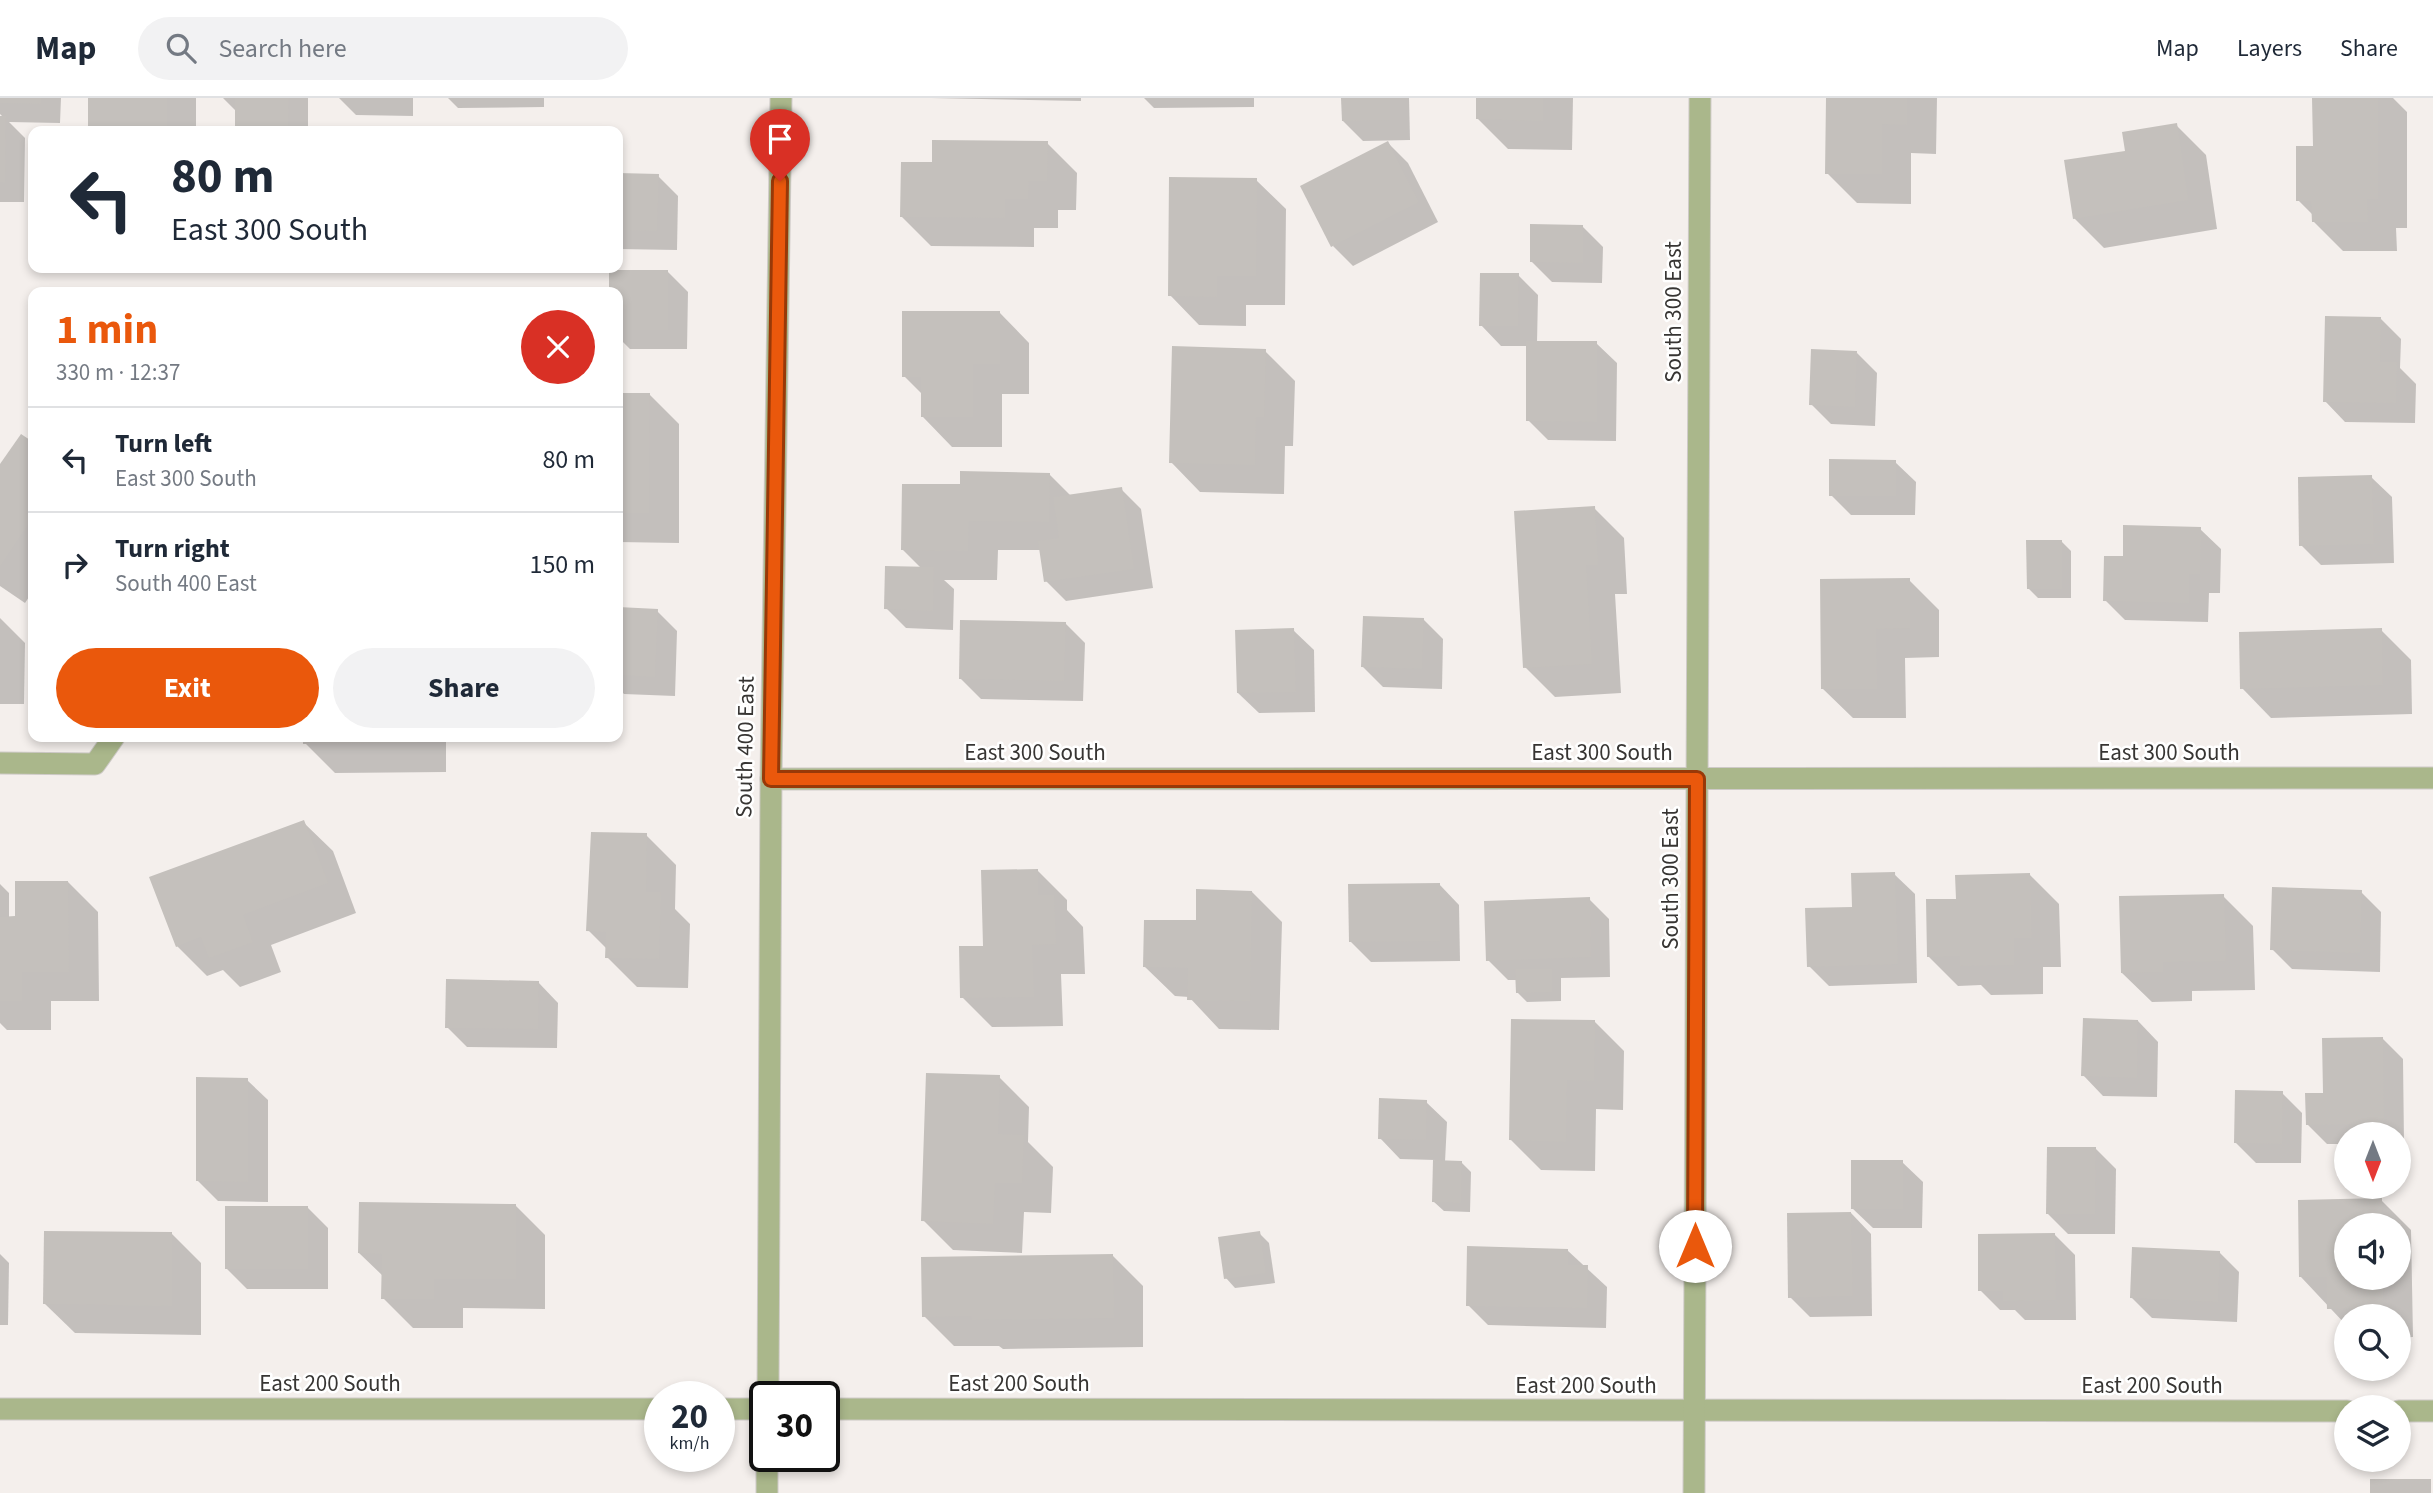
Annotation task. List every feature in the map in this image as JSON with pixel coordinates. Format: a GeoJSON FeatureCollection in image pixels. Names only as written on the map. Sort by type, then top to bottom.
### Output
{"type":"FeatureCollection","features":[{"type":"Feature","properties":{"kind":"street","name":"South 400 East"},"geometry":{"type":"LineString","coordinates":[[768,1381],[771,779],[781,98]]}},
{"type":"Feature","properties":{"kind":"street","name":"South 300 East"},"geometry":{"type":"LineString","coordinates":[[1694,1493],[1700,98]]}},
{"type":"Feature","properties":{"kind":"street"},"geometry":{"type":"LineString","coordinates":[[0,763],[95,764],[110,742]]}},
{"type":"Feature","properties":{"kind":"street","name":"East 300 South"},"geometry":{"type":"LineString","coordinates":[[771,779],[2433,778]]}},
{"type":"Feature","properties":{"kind":"street","name":"East 200 South"},"geometry":{"type":"LineString","coordinates":[[0,1409],[644,1409]]}},
{"type":"Feature","properties":{"kind":"street","name":"East 200 South"},"geometry":{"type":"LineString","coordinates":[[840,1409],[2334,1411]]}},
{"type":"Feature","properties":{"kind":"street"},"geometry":{"type":"LineString","coordinates":[[2411,1411],[2433,1411]]}},
{"type":"Feature","properties":{"kind":"street"},"geometry":{"type":"LineString","coordinates":[[767,1472],[767,1493]]}},
{"type":"Feature","properties":{"kind":"building"},"geometry":{"type":"Polygon","coordinates":[[[0,98],[41,98],[41,104],[0,103],[0,98]]]}},
{"type":"Feature","properties":{"kind":"building"},"geometry":{"type":"Polygon","coordinates":[[[88,98],[167,98],[167,126],[88,126],[88,98]]]}},
{"type":"Feature","properties":{"kind":"building"},"geometry":{"type":"Polygon","coordinates":[[[235,98],[289,98],[288,126],[235,126],[235,98]]]}},
{"type":"Feature","properties":{"kind":"building"},"geometry":{"type":"Polygon","coordinates":[[[1341,98],[1390,98],[1390,120],[1342,121],[1341,98]]]}},
{"type":"Feature","properties":{"kind":"building"},"geometry":{"type":"Polygon","coordinates":[[[1476,98],[1543,98],[1543,121],[1476,119],[1476,98]]]}},
{"type":"Feature","properties":{"kind":"building"},"geometry":{"type":"Polygon","coordinates":[[[1826,98],[1907,98],[1907,125],[1882,124],[1882,174],[1825,174],[1826,98]]]}},
{"type":"Feature","properties":{"kind":"building"},"geometry":{"type":"Polygon","coordinates":[[[2312,98],[2378,98],[2378,199],[2367,199],[2368,222],[2312,222],[2311,201],[2296,201],[2296,146],[2313,146],[2312,98]]]}},
{"type":"Feature","properties":{"kind":"building"},"geometry":{"type":"Polygon","coordinates":[[[0,116],[6,116],[5,183],[0,182],[0,116]]]}},
{"type":"Feature","properties":{"kind":"building"},"geometry":{"type":"Polygon","coordinates":[[[2177,123],[2188,200],[2073,219],[2064,160],[2125,151],[2122,132],[2177,123]]]}},
{"type":"Feature","properties":{"kind":"building"},"geometry":{"type":"Polygon","coordinates":[[[932,140],[1048,141],[1047,181],[1029,181],[1028,199],[1005,199],[1005,218],[900,217],[901,162],[932,162],[932,140]]]}},
{"type":"Feature","properties":{"kind":"building"},"geometry":{"type":"Polygon","coordinates":[[[1388,141],[1419,202],[1331,247],[1300,186],[1388,141]]]}},
{"type":"Feature","properties":{"kind":"building"},"geometry":{"type":"Polygon","coordinates":[[[623,173],[659,174],[657,231],[623,230],[623,173]]]}},
{"type":"Feature","properties":{"kind":"building"},"geometry":{"type":"Polygon","coordinates":[[[1169,177],[1257,178],[1256,276],[1217,276],[1217,297],[1168,296],[1169,177]]]}},
{"type":"Feature","properties":{"kind":"building"},"geometry":{"type":"Polygon","coordinates":[[[1530,224],[1583,225],[1583,263],[1530,262],[1530,224]]]}},
{"type":"Feature","properties":{"kind":"building"},"geometry":{"type":"Polygon","coordinates":[[[623,270],[668,270],[668,330],[623,330],[623,287],[609,287],[609,273],[623,273],[623,270]]]}},
{"type":"Feature","properties":{"kind":"building"},"geometry":{"type":"Polygon","coordinates":[[[1480,273],[1519,273],[1518,326],[1479,326],[1480,273]]]}},
{"type":"Feature","properties":{"kind":"building"},"geometry":{"type":"Polygon","coordinates":[[[902,311],[1000,311],[1000,364],[973,364],[973,417],[921,417],[921,377],[902,377],[902,311]]]}},
{"type":"Feature","properties":{"kind":"building"},"geometry":{"type":"Polygon","coordinates":[[[2325,316],[2381,317],[2380,362],[2397,362],[2396,403],[2323,402],[2325,316]]]}},
{"type":"Feature","properties":{"kind":"building"},"geometry":{"type":"Polygon","coordinates":[[[1526,341],[1597,341],[1597,422],[1526,421],[1526,341]]]}},
{"type":"Feature","properties":{"kind":"building"},"geometry":{"type":"Polygon","coordinates":[[[1172,346],[1266,349],[1264,417],[1256,417],[1255,465],[1169,463],[1172,346]]]}},
{"type":"Feature","properties":{"kind":"building"},"geometry":{"type":"Polygon","coordinates":[[[1811,349],[1857,351],[1855,407],[1809,405],[1811,349]]]}},
{"type":"Feature","properties":{"kind":"building"},"geometry":{"type":"Polygon","coordinates":[[[623,393],[650,393],[649,513],[623,513],[623,393]]]}},
{"type":"Feature","properties":{"kind":"building"},"geometry":{"type":"Polygon","coordinates":[[[21,434],[28,439],[28,525],[0,567],[0,464],[21,434]]]}},
{"type":"Feature","properties":{"kind":"building"},"geometry":{"type":"Polygon","coordinates":[[[1829,459],[1896,460],[1896,496],[1829,496],[1829,459]]]}},
{"type":"Feature","properties":{"kind":"building"},"geometry":{"type":"Polygon","coordinates":[[[960,471],[1050,473],[1049,522],[969,521],[968,551],[901,550],[902,484],[960,484],[960,471]]]}},
{"type":"Feature","properties":{"kind":"building"},"geometry":{"type":"Polygon","coordinates":[[[2372,475],[2374,544],[2299,546],[2298,477],[2372,475]]]}},
{"type":"Feature","properties":{"kind":"building"},"geometry":{"type":"Polygon","coordinates":[[[1122,487],[1134,569],[1044,582],[1038,541],[1059,538],[1053,497],[1122,487]]]}},
{"type":"Feature","properties":{"kind":"building"},"geometry":{"type":"Polygon","coordinates":[[[1595,506],[1598,565],[1586,565],[1592,664],[1523,668],[1514,511],[1595,506]]]}},
{"type":"Feature","properties":{"kind":"building"},"geometry":{"type":"Polygon","coordinates":[[[2123,525],[2201,527],[2200,574],[2189,574],[2189,603],[2103,601],[2104,556],[2123,556],[2123,525]]]}},
{"type":"Feature","properties":{"kind":"building"},"geometry":{"type":"Polygon","coordinates":[[[2026,540],[2062,540],[2062,589],[2027,589],[2026,540]]]}},
{"type":"Feature","properties":{"kind":"building"},"geometry":{"type":"Polygon","coordinates":[[[885,566],[934,567],[933,611],[884,609],[885,566]]]}},
{"type":"Feature","properties":{"kind":"building"},"geometry":{"type":"Polygon","coordinates":[[[1910,578],[1910,628],[1876,629],[1877,689],[1821,689],[1820,579],[1910,578]]]}},
{"type":"Feature","properties":{"kind":"building"},"geometry":{"type":"Polygon","coordinates":[[[623,607],[658,609],[655,677],[623,675],[623,607]]]}},
{"type":"Feature","properties":{"kind":"building"},"geometry":{"type":"Polygon","coordinates":[[[1363,616],[1424,618],[1422,669],[1361,667],[1363,616]]]}},
{"type":"Feature","properties":{"kind":"building"},"geometry":{"type":"Polygon","coordinates":[[[960,620],[1066,622],[1064,681],[959,679],[960,620]]]}},
{"type":"Feature","properties":{"kind":"building"},"geometry":{"type":"Polygon","coordinates":[[[1294,628],[1296,692],[1237,693],[1235,630],[1294,628]]]}},
{"type":"Feature","properties":{"kind":"building"},"geometry":{"type":"Polygon","coordinates":[[[2382,628],[2383,685],[2240,689],[2239,632],[2382,628]]]}},
{"type":"Feature","properties":{"kind":"building"},"geometry":{"type":"Polygon","coordinates":[[[303,742],[417,742],[417,743],[303,742]]]}},
{"type":"Feature","properties":{"kind":"building"},"geometry":{"type":"Polygon","coordinates":[[[304,820],[328,883],[243,915],[253,942],[209,958],[201,937],[176,947],[149,877],[304,820]]]}},
{"type":"Feature","properties":{"kind":"building"},"geometry":{"type":"Polygon","coordinates":[[[591,832],[647,833],[646,892],[661,892],[659,959],[605,958],[606,932],[586,931],[591,832]]]}},
{"type":"Feature","properties":{"kind":"building"},"geometry":{"type":"Polygon","coordinates":[[[1038,869],[1038,895],[1054,895],[1056,944],[1032,945],[1034,997],[960,998],[959,946],[983,946],[981,870],[1038,869]]]}},
{"type":"Feature","properties":{"kind":"building"},"geometry":{"type":"Polygon","coordinates":[[[1895,872],[1898,964],[1807,967],[1805,908],[1852,907],[1851,873],[1895,872]]]}},
{"type":"Feature","properties":{"kind":"building"},"geometry":{"type":"Polygon","coordinates":[[[2030,873],[2032,938],[2014,938],[2014,965],[1960,966],[1960,956],[1927,957],[1926,899],[1956,899],[1955,875],[2030,873]]]}},
{"type":"Feature","properties":{"kind":"building"},"geometry":{"type":"Polygon","coordinates":[[[15,881],[68,881],[69,972],[22,972],[22,1001],[0,1001],[0,917],[15,916],[15,881]]]}},
{"type":"Feature","properties":{"kind":"building"},"geometry":{"type":"Polygon","coordinates":[[[1440,883],[1440,941],[1349,942],[1348,884],[1440,883]]]}},
{"type":"Feature","properties":{"kind":"building"},"geometry":{"type":"Polygon","coordinates":[[[2272,887],[2362,890],[2360,953],[2270,950],[2272,887]]]}},
{"type":"Feature","properties":{"kind":"building"},"geometry":{"type":"Polygon","coordinates":[[[1196,889],[1252,891],[1250,1001],[1187,1000],[1188,968],[1143,967],[1144,920],[1196,920],[1196,889]]]}},
{"type":"Feature","properties":{"kind":"building"},"geometry":{"type":"Polygon","coordinates":[[[2224,894],[2226,961],[2163,962],[2163,972],[2121,973],[2119,896],[2224,894]]]}},
{"type":"Feature","properties":{"kind":"building"},"geometry":{"type":"Polygon","coordinates":[[[1590,897],[1591,957],[1486,961],[1484,901],[1590,897]]]}},
{"type":"Feature","properties":{"kind":"building"},"geometry":{"type":"Polygon","coordinates":[[[1515,969],[1552,969],[1552,992],[1516,993],[1515,969]]]}},
{"type":"Feature","properties":{"kind":"building"},"geometry":{"type":"Polygon","coordinates":[[[446,979],[539,981],[538,1029],[445,1028],[446,979]]]}},
{"type":"Feature","properties":{"kind":"building"},"geometry":{"type":"Polygon","coordinates":[[[2083,1018],[2138,1020],[2137,1078],[2081,1076],[2083,1018]]]}},
{"type":"Feature","properties":{"kind":"building"},"geometry":{"type":"Polygon","coordinates":[[[1511,1019],[1595,1020],[1594,1081],[1567,1080],[1566,1142],[1509,1140],[1511,1019]]]}},
{"type":"Feature","properties":{"kind":"building"},"geometry":{"type":"Polygon","coordinates":[[[2383,1037],[2384,1122],[2306,1125],[2305,1093],[2323,1093],[2322,1038],[2383,1037]]]}},
{"type":"Feature","properties":{"kind":"building"},"geometry":{"type":"Polygon","coordinates":[[[926,1073],[1000,1075],[998,1134],[1024,1135],[1022,1183],[995,1183],[993,1224],[921,1221],[926,1073]]]}},
{"type":"Feature","properties":{"kind":"building"},"geometry":{"type":"Polygon","coordinates":[[[196,1077],[248,1078],[248,1182],[196,1181],[196,1077]]]}},
{"type":"Feature","properties":{"kind":"building"},"geometry":{"type":"Polygon","coordinates":[[[2235,1090],[2283,1091],[2282,1144],[2234,1143],[2235,1090]]]}},
{"type":"Feature","properties":{"kind":"building"},"geometry":{"type":"Polygon","coordinates":[[[1379,1098],[1427,1100],[1426,1140],[1378,1139],[1379,1098]]]}},
{"type":"Feature","properties":{"kind":"building"},"geometry":{"type":"Polygon","coordinates":[[[2047,1147],[2096,1147],[2095,1214],[2046,1214],[2047,1147]]]}},
{"type":"Feature","properties":{"kind":"building"},"geometry":{"type":"Polygon","coordinates":[[[1433,1160],[1462,1161],[1461,1203],[1432,1202],[1433,1160]]]}},
{"type":"Feature","properties":{"kind":"building"},"geometry":{"type":"Polygon","coordinates":[[[1851,1160],[1903,1160],[1903,1209],[1851,1209],[1851,1160]]]}},
{"type":"Feature","properties":{"kind":"building"},"geometry":{"type":"Polygon","coordinates":[[[2382,1199],[2382,1213],[2334,1213],[2334,1290],[2383,1290],[2383,1304],[2334,1304],[2334,1309],[2327,1309],[2326,1277],[2299,1277],[2298,1200],[2382,1199]]]}},
{"type":"Feature","properties":{"kind":"building"},"geometry":{"type":"Polygon","coordinates":[[[359,1202],[516,1204],[516,1279],[434,1279],[434,1299],[381,1299],[382,1254],[358,1253],[359,1202]]]}},
{"type":"Feature","properties":{"kind":"building"},"geometry":{"type":"Polygon","coordinates":[[[225,1206],[308,1206],[308,1269],[225,1269],[225,1206]]]}},
{"type":"Feature","properties":{"kind":"building"},"geometry":{"type":"Polygon","coordinates":[[[1851,1212],[1853,1296],[1788,1298],[1787,1213],[1851,1212]]]}},
{"type":"Feature","properties":{"kind":"building"},"geometry":{"type":"Polygon","coordinates":[[[44,1231],[172,1232],[172,1306],[43,1304],[44,1231]]]}},
{"type":"Feature","properties":{"kind":"building"},"geometry":{"type":"Polygon","coordinates":[[[1260,1231],[1266,1273],[1224,1279],[1218,1237],[1260,1231]]]}},
{"type":"Feature","properties":{"kind":"building"},"geometry":{"type":"Polygon","coordinates":[[[2055,1233],[2056,1300],[2003,1301],[2003,1291],[1978,1291],[1978,1234],[2055,1233]]]}},
{"type":"Feature","properties":{"kind":"building"},"geometry":{"type":"Polygon","coordinates":[[[1467,1246],[1568,1249],[1568,1265],[1588,1265],[1587,1308],[1466,1306],[1467,1246]]]}},
{"type":"Feature","properties":{"kind":"building"},"geometry":{"type":"Polygon","coordinates":[[[2132,1247],[2220,1251],[2218,1302],[2130,1298],[2132,1247]]]}},
{"type":"Feature","properties":{"kind":"building"},"geometry":{"type":"Polygon","coordinates":[[[1113,1254],[1114,1318],[972,1320],[971,1316],[922,1317],[921,1257],[1113,1254]]]}},
{"type":"Feature","properties":{"kind":"building"},"geometry":{"type":"Polygon","coordinates":[[[2370,1479],[2431,1479],[2431,1493],[2370,1493],[2370,1479]]]}},
{"type":"Feature","properties":{"kind":"route"},"geometry":{"type":"LineString","coordinates":[[780,181],[771,779],[1697,779],[1695,1246]]}}]}
